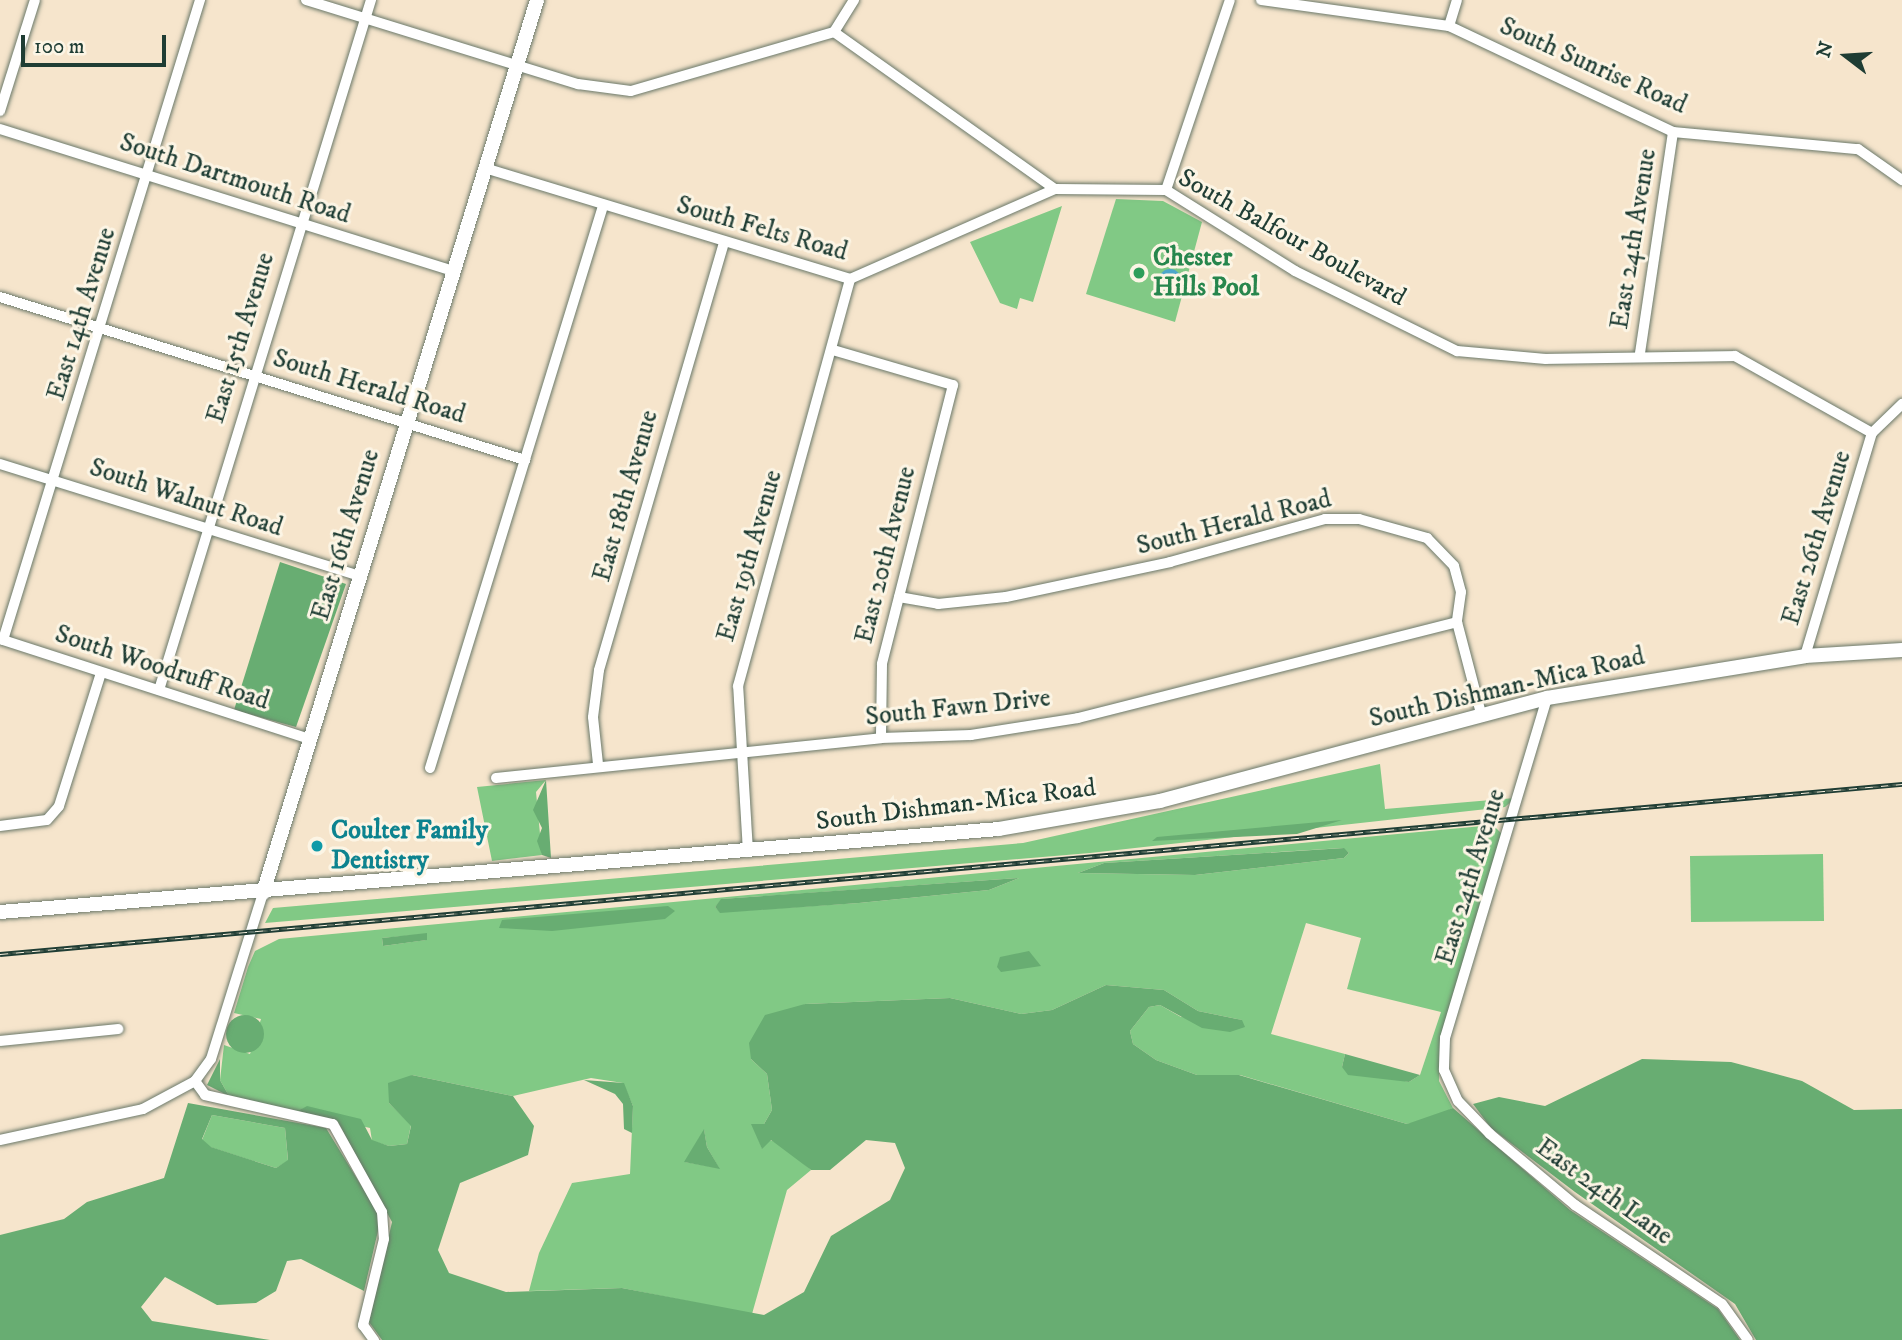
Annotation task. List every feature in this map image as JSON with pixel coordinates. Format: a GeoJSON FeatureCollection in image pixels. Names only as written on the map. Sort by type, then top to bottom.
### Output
{"type":"FeatureCollection","features":[{"type":"Feature","properties":{"kind":"main road","name":"East 16th Avenue"},"geometry":{"type":"LineString","coordinates":[[263,892],[359,576],[488,169],[537,0]]}},
{"type":"Feature","properties":{"kind":"main road","name":"South Dishman-Mica Road"},"geometry":{"type":"LineString","coordinates":[[0,912],[748,852],[1100,814],[1547,698],[1805,656],[1902,650]]}},
{"type":"Feature","properties":{"kind":"street"},"geometry":{"type":"LineString","coordinates":[[0,111],[35,0]]}},
{"type":"Feature","properties":{"kind":"street","name":"East 14th Avenue"},"geometry":{"type":"LineString","coordinates":[[1,640],[103,328],[200,0]]}},
{"type":"Feature","properties":{"kind":"street"},"geometry":{"type":"LineString","coordinates":[[306,0],[578,84],[631,91],[834,32],[854,0]]}},
{"type":"Feature","properties":{"kind":"street","name":"East 15th Avenue"},"geometry":{"type":"LineString","coordinates":[[159,690],[299,223],[371,0]]}},
{"type":"Feature","properties":{"kind":"street"},"geometry":{"type":"LineString","coordinates":[[1166,190],[1230,0]]}},
{"type":"Feature","properties":{"kind":"street","name":"South Sunrise Road"},"geometry":{"type":"LineString","coordinates":[[1261,0],[1449,26],[1673,132],[1858,149],[1902,180]]}},
{"type":"Feature","properties":{"kind":"street"},"geometry":{"type":"LineString","coordinates":[[1449,26],[1457,0]]}},
{"type":"Feature","properties":{"kind":"street"},"geometry":{"type":"LineString","coordinates":[[834,32],[1055,189]]}},
{"type":"Feature","properties":{"kind":"street","name":"South Dartmouth Road"},"geometry":{"type":"LineString","coordinates":[[0,129],[456,272]]}},
{"type":"Feature","properties":{"kind":"street","name":"East 24th Avenue"},"geometry":{"type":"LineString","coordinates":[[1640,353],[1673,132]]}},
{"type":"Feature","properties":{"kind":"street","name":"South Felts Road"},"geometry":{"type":"LineString","coordinates":[[488,169],[723,245],[850,279],[1055,189]]}},
{"type":"Feature","properties":{"kind":"street","name":"South Balfour Boulevard"},"geometry":{"type":"LineString","coordinates":[[1055,189],[1166,190],[1295,271],[1457,351],[1546,359],[1640,353],[1735,356],[1872,433]]}},
{"type":"Feature","properties":{"kind":"street"},"geometry":{"type":"LineString","coordinates":[[430,768],[603,206]]}},
{"type":"Feature","properties":{"kind":"street","name":"East 18th Avenue"},"geometry":{"type":"LineString","coordinates":[[598,764],[593,717],[599,670],[723,245]]}},
{"type":"Feature","properties":{"kind":"street","name":"East 19th Avenue"},"geometry":{"type":"LineString","coordinates":[[748,852],[738,685],[748,639],[833,350],[850,279]]}},
{"type":"Feature","properties":{"kind":"street","name":"South Herald Road"},"geometry":{"type":"LineString","coordinates":[[0,297],[525,460]]}},
{"type":"Feature","properties":{"kind":"street","name":"East 20th Avenue"},"geometry":{"type":"LineString","coordinates":[[833,350],[953,385],[882,664],[881,738]]}},
{"type":"Feature","properties":{"kind":"street"},"geometry":{"type":"LineString","coordinates":[[1872,433],[1902,404]]}},
{"type":"Feature","properties":{"kind":"street","name":"East 26th Avenue"},"geometry":{"type":"LineString","coordinates":[[1805,656],[1872,433]]}},
{"type":"Feature","properties":{"kind":"street","name":"South Walnut Road"},"geometry":{"type":"LineString","coordinates":[[0,464],[359,576]]}},
{"type":"Feature","properties":{"kind":"street","name":"South Herald Road"},"geometry":{"type":"LineString","coordinates":[[900,597],[938,604],[1018,595],[1325,519],[1359,519],[1427,538],[1454,566],[1461,592],[1457,621],[1482,717]]}},
{"type":"Feature","properties":{"kind":"street","name":"South Fawn Drive"},"geometry":{"type":"LineString","coordinates":[[496,778],[598,764],[742,753],[881,738],[971,735],[1077,718],[1457,621]]}},
{"type":"Feature","properties":{"kind":"street","name":"South Woodruff Road"},"geometry":{"type":"LineString","coordinates":[[1,640],[310,739]]}},
{"type":"Feature","properties":{"kind":"street"},"geometry":{"type":"LineString","coordinates":[[0,826],[47,820],[59,806],[101,673]]}},
{"type":"Feature","properties":{"kind":"street","name":"East 24th Avenue"},"geometry":{"type":"LineString","coordinates":[[1444,1070],[1445,1038],[1547,698]]}},
{"type":"Feature","properties":{"kind":"street","name":"East 16th Avenue"},"geometry":{"type":"LineString","coordinates":[[195,1081],[211,1059],[263,892]]}},
{"type":"Feature","properties":{"kind":"street"},"geometry":{"type":"LineString","coordinates":[[0,1041],[118,1029]]}},
{"type":"Feature","properties":{"kind":"street","name":"East 24th Lane"},"geometry":{"type":"LineString","coordinates":[[1444,1070],[1458,1101],[1490,1134],[1575,1205],[1722,1304],[1748,1340]]}},
{"type":"Feature","properties":{"kind":"street"},"geometry":{"type":"LineString","coordinates":[[0,1140],[143,1109],[195,1081],[205,1095],[333,1124],[382,1212],[384,1239],[363,1325],[374,1340]]}},
{"type":"Feature","properties":{"kind":"green space","name":"Chester Hills Pool"},"geometry":{"type":"Polygon","coordinates":[[[1116,199],[1163,201],[1202,222],[1175,322],[1086,294],[1116,199]]]}},
{"type":"Feature","properties":{"kind":"green space"},"geometry":{"type":"Polygon","coordinates":[[[1062,206],[1033,302],[1020,298],[1017,309],[1000,303],[970,242],[1062,206]]]}},
{"type":"Feature","properties":{"kind":"green space"},"geometry":{"type":"Polygon","coordinates":[[[280,562],[346,584],[296,727],[234,710],[280,562]]]}},
{"type":"Feature","properties":{"kind":"green space"},"geometry":{"type":"Polygon","coordinates":[[[1380,764],[1385,809],[1515,798],[1505,807],[1090,853],[265,923],[273,908],[1023,843],[1380,764]]]}},
{"type":"Feature","properties":{"kind":"green space"},"geometry":{"type":"Polygon","coordinates":[[[546,780],[536,792],[542,855],[492,861],[477,787],[546,780]]]}},
{"type":"Feature","properties":{"kind":"green space"},"geometry":{"type":"Polygon","coordinates":[[[546,780],[551,858],[542,855],[537,841],[542,828],[533,810],[546,780]]]}},
{"type":"Feature","properties":{"kind":"green space"},"geometry":{"type":"Polygon","coordinates":[[[1342,820],[1297,834],[1152,841],[1157,837],[1342,820]]]}},
{"type":"Feature","properties":{"kind":"green space"},"geometry":{"type":"Polygon","coordinates":[[[1493,825],[1504,836],[1440,1038],[1439,1081],[1453,1108],[1425,1122],[1407,1124],[1240,1075],[1197,1075],[1156,1060],[1133,1044],[1130,1031],[1149,1007],[1160,1005],[1181,1017],[1242,1020],[1198,1011],[1164,990],[1106,985],[1052,1010],[1021,1014],[950,998],[805,1004],[751,1059],[767,1074],[772,1110],[764,1124],[752,1124],[762,1148],[770,1140],[781,1144],[811,1170],[787,1190],[752,1314],[622,1288],[529,1291],[539,1253],[572,1183],[630,1174],[633,1106],[623,1083],[591,1078],[513,1096],[412,1075],[389,1103],[411,1125],[407,1144],[389,1146],[372,1141],[370,1128],[229,1096],[220,1080],[224,1045],[250,1054],[261,1019],[234,1013],[248,967],[255,951],[279,939],[1493,825]],[[1343,848],[1104,863],[1078,873],[1195,875],[1344,858],[1349,853],[1343,848]],[[1019,878],[722,899],[715,907],[720,912],[859,903],[989,890],[1019,878]],[[1306,923],[1271,1034],[1345,1054],[1342,1067],[1409,1082],[1420,1075],[1441,1012],[1347,989],[1361,938],[1306,923]],[[427,934],[382,938],[383,946],[426,940],[427,934]],[[704,1130],[685,1162],[719,1168],[707,1147],[704,1130]]]}},
{"type":"Feature","properties":{"kind":"green space"},"geometry":{"type":"Polygon","coordinates":[[[1344,848],[1349,853],[1344,858],[1195,875],[1078,873],[1104,863],[1344,848]]]}},
{"type":"Feature","properties":{"kind":"green space"},"geometry":{"type":"Polygon","coordinates":[[[1823,854],[1824,921],[1691,922],[1690,856],[1823,854]]]}},
{"type":"Feature","properties":{"kind":"green space"},"geometry":{"type":"Polygon","coordinates":[[[1019,878],[989,890],[859,903],[720,913],[715,907],[721,899],[1019,878]]]}},
{"type":"Feature","properties":{"kind":"green space"},"geometry":{"type":"Polygon","coordinates":[[[668,906],[675,911],[665,919],[552,931],[499,928],[502,920],[668,906]]]}},
{"type":"Feature","properties":{"kind":"green space"},"geometry":{"type":"Polygon","coordinates":[[[427,933],[427,940],[383,946],[382,938],[427,933]]]}},
{"type":"Feature","properties":{"kind":"green space"},"geometry":{"type":"Polygon","coordinates":[[[1029,951],[1041,966],[1001,972],[997,967],[1000,957],[1029,951]]]}},
{"type":"Feature","properties":{"kind":"green space"},"geometry":{"type":"Polygon","coordinates":[[[1106,985],[1164,990],[1198,1011],[1242,1020],[1245,1027],[1230,1032],[1202,1028],[1160,1005],[1149,1007],[1130,1031],[1133,1044],[1156,1060],[1197,1075],[1239,1075],[1407,1124],[1453,1108],[1570,1210],[1718,1309],[1740,1340],[382,1340],[369,1322],[392,1222],[338,1122],[298,1111],[307,1106],[361,1119],[372,1140],[389,1146],[407,1144],[411,1126],[389,1103],[388,1083],[412,1075],[513,1096],[534,1126],[528,1155],[460,1183],[438,1250],[449,1273],[506,1292],[622,1288],[764,1315],[804,1292],[831,1236],[890,1200],[905,1168],[895,1143],[866,1140],[830,1170],[811,1170],[771,1140],[762,1149],[751,1124],[764,1124],[772,1110],[767,1074],[751,1059],[749,1043],[765,1015],[805,1004],[950,998],[1021,1014],[1052,1010],[1106,985]]]}},
{"type":"Feature","properties":{"kind":"green space"},"geometry":{"type":"Polygon","coordinates":[[[245,1015],[259,1020],[264,1034],[259,1048],[245,1053],[231,1048],[226,1034],[231,1020],[245,1015]]]}},
{"type":"Feature","properties":{"kind":"green space"},"geometry":{"type":"Polygon","coordinates":[[[1345,1054],[1420,1075],[1409,1082],[1348,1075],[1342,1067],[1345,1054]]]}},
{"type":"Feature","properties":{"kind":"green space"},"geometry":{"type":"Polygon","coordinates":[[[220,1059],[220,1080],[229,1096],[207,1085],[220,1059]]]}},
{"type":"Feature","properties":{"kind":"green space"},"geometry":{"type":"Polygon","coordinates":[[[1642,1059],[1731,1062],[1802,1081],[1854,1110],[1902,1109],[1902,1340],[1756,1340],[1735,1304],[1575,1192],[1491,1128],[1473,1104],[1499,1097],[1545,1106],[1642,1059]]]}},
{"type":"Feature","properties":{"kind":"green space"},"geometry":{"type":"Polygon","coordinates":[[[584,1080],[624,1083],[633,1106],[632,1133],[624,1129],[623,1104],[615,1094],[584,1080]]]}},
{"type":"Feature","properties":{"kind":"green space"},"geometry":{"type":"Polygon","coordinates":[[[188,1103],[326,1128],[381,1218],[364,1291],[301,1259],[287,1261],[276,1291],[256,1303],[217,1305],[165,1277],[141,1307],[152,1321],[270,1340],[0,1340],[0,1235],[64,1219],[87,1202],[164,1178],[188,1103]],[[212,1115],[202,1139],[211,1147],[276,1168],[288,1160],[285,1128],[212,1115]]]}},
{"type":"Feature","properties":{"kind":"green space"},"geometry":{"type":"Polygon","coordinates":[[[212,1115],[285,1128],[288,1161],[276,1168],[210,1147],[202,1140],[212,1115]]]}},
{"type":"Feature","properties":{"kind":"green space"},"geometry":{"type":"Polygon","coordinates":[[[704,1129],[707,1147],[720,1169],[684,1162],[704,1129]]]}},
{"type":"Feature","properties":{"kind":"water"},"geometry":{"type":"Polygon","coordinates":[[[1170,269],[1178,272],[1181,280],[1178,288],[1170,291],[1162,288],[1159,280],[1162,272],[1170,269]]]}},
{"type":"Feature","properties":{"kind":"railway"},"geometry":{"type":"LineString","coordinates":[[0,954],[1902,784]]}},
{"type":"Feature","properties":{"kind":"place","name":"Chester Hills Pool"},"geometry":{"type":"Point","coordinates":[1139,273]}},
{"type":"Feature","properties":{"kind":"place","name":"Coulter Family Dentistry"},"geometry":{"type":"Point","coordinates":[317,846]}}]}
